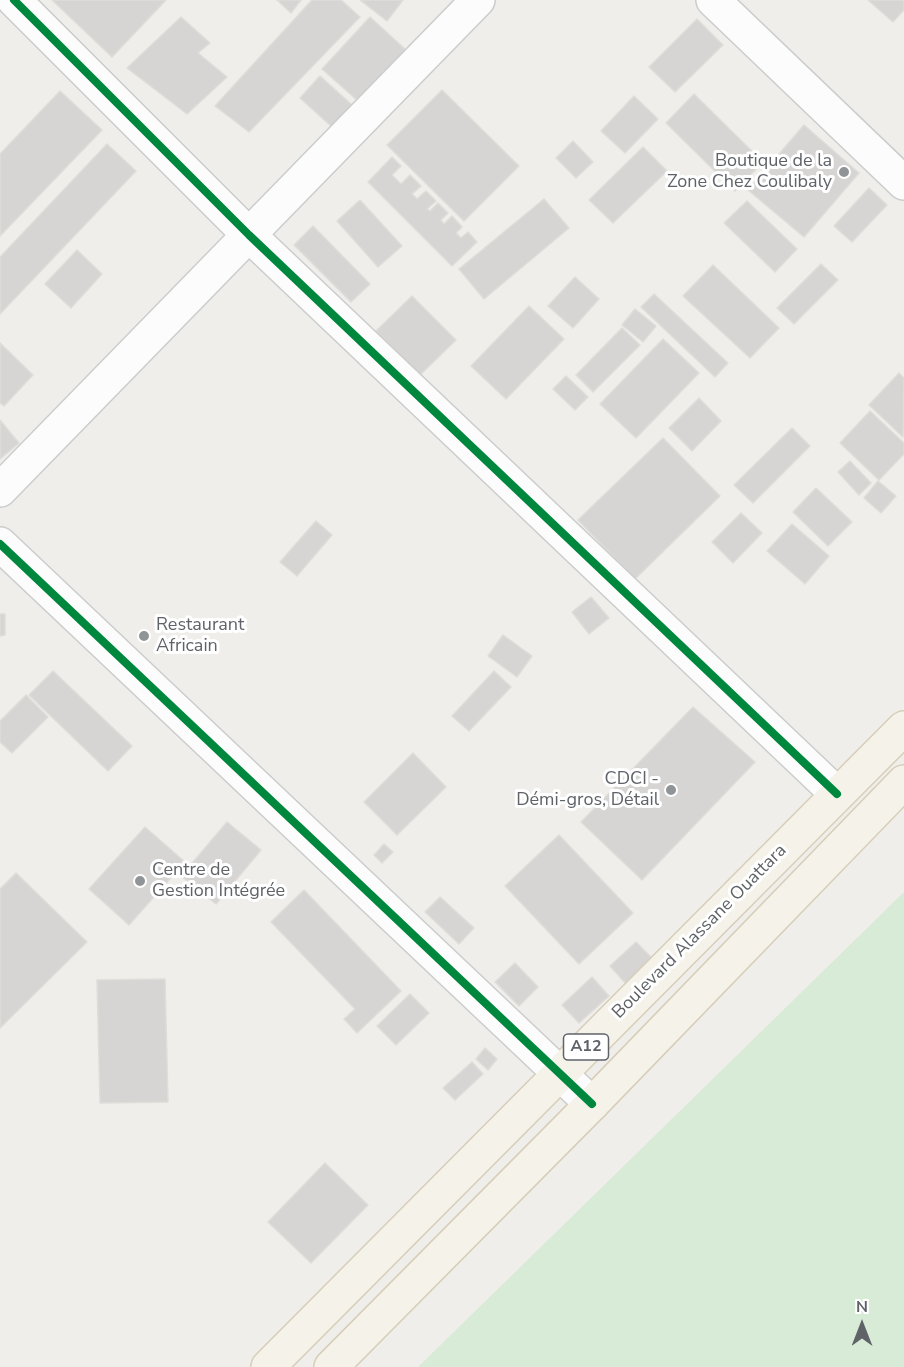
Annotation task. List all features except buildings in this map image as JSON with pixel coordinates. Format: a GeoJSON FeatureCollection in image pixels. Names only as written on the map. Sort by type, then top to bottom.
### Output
{"type":"FeatureCollection","features":[{"type":"Feature","properties":{"kind":"main road","name":"Boulevard Alassane Ouattara"},"geometry":{"type":"LineString","coordinates":[[268,1367],[904,728]]}},
{"type":"Feature","properties":{"kind":"main road","name":"A12"},"geometry":{"type":"LineString","coordinates":[[331,1367],[592,1104],[904,782]]}},
{"type":"Feature","properties":{"kind":"street"},"geometry":{"type":"LineString","coordinates":[[14,0],[249,235],[837,794]]}},
{"type":"Feature","properties":{"kind":"street"},"geometry":{"type":"LineString","coordinates":[[0,490],[478,0]]}},
{"type":"Feature","properties":{"kind":"street"},"geometry":{"type":"LineString","coordinates":[[714,0],[904,183]]}},
{"type":"Feature","properties":{"kind":"street"},"geometry":{"type":"LineString","coordinates":[[0,544],[592,1104]]}},
{"type":"Feature","properties":{"kind":"green space"},"geometry":{"type":"Polygon","coordinates":[[[904,892],[904,1367],[418,1367],[904,892]]]}},
{"type":"Feature","properties":{"kind":"cycle path"},"geometry":{"type":"LineString","coordinates":[[14,0],[249,235],[837,794]]}},
{"type":"Feature","properties":{"kind":"cycle path"},"geometry":{"type":"LineString","coordinates":[[0,544],[592,1104]]}},
{"type":"Feature","properties":{"kind":"place","name":"Boutique de la Zone Chez Coulibaly"},"geometry":{"type":"Point","coordinates":[844,172]}},
{"type":"Feature","properties":{"kind":"place","name":"Restaurant Africain"},"geometry":{"type":"Point","coordinates":[144,636]}},
{"type":"Feature","properties":{"kind":"place","name":"CDCI - Démi-gros, Détail"},"geometry":{"type":"Point","coordinates":[671,790]}},
{"type":"Feature","properties":{"kind":"place","name":"Centre de Gestion Intégrée"},"geometry":{"type":"Point","coordinates":[140,881]}}]}
